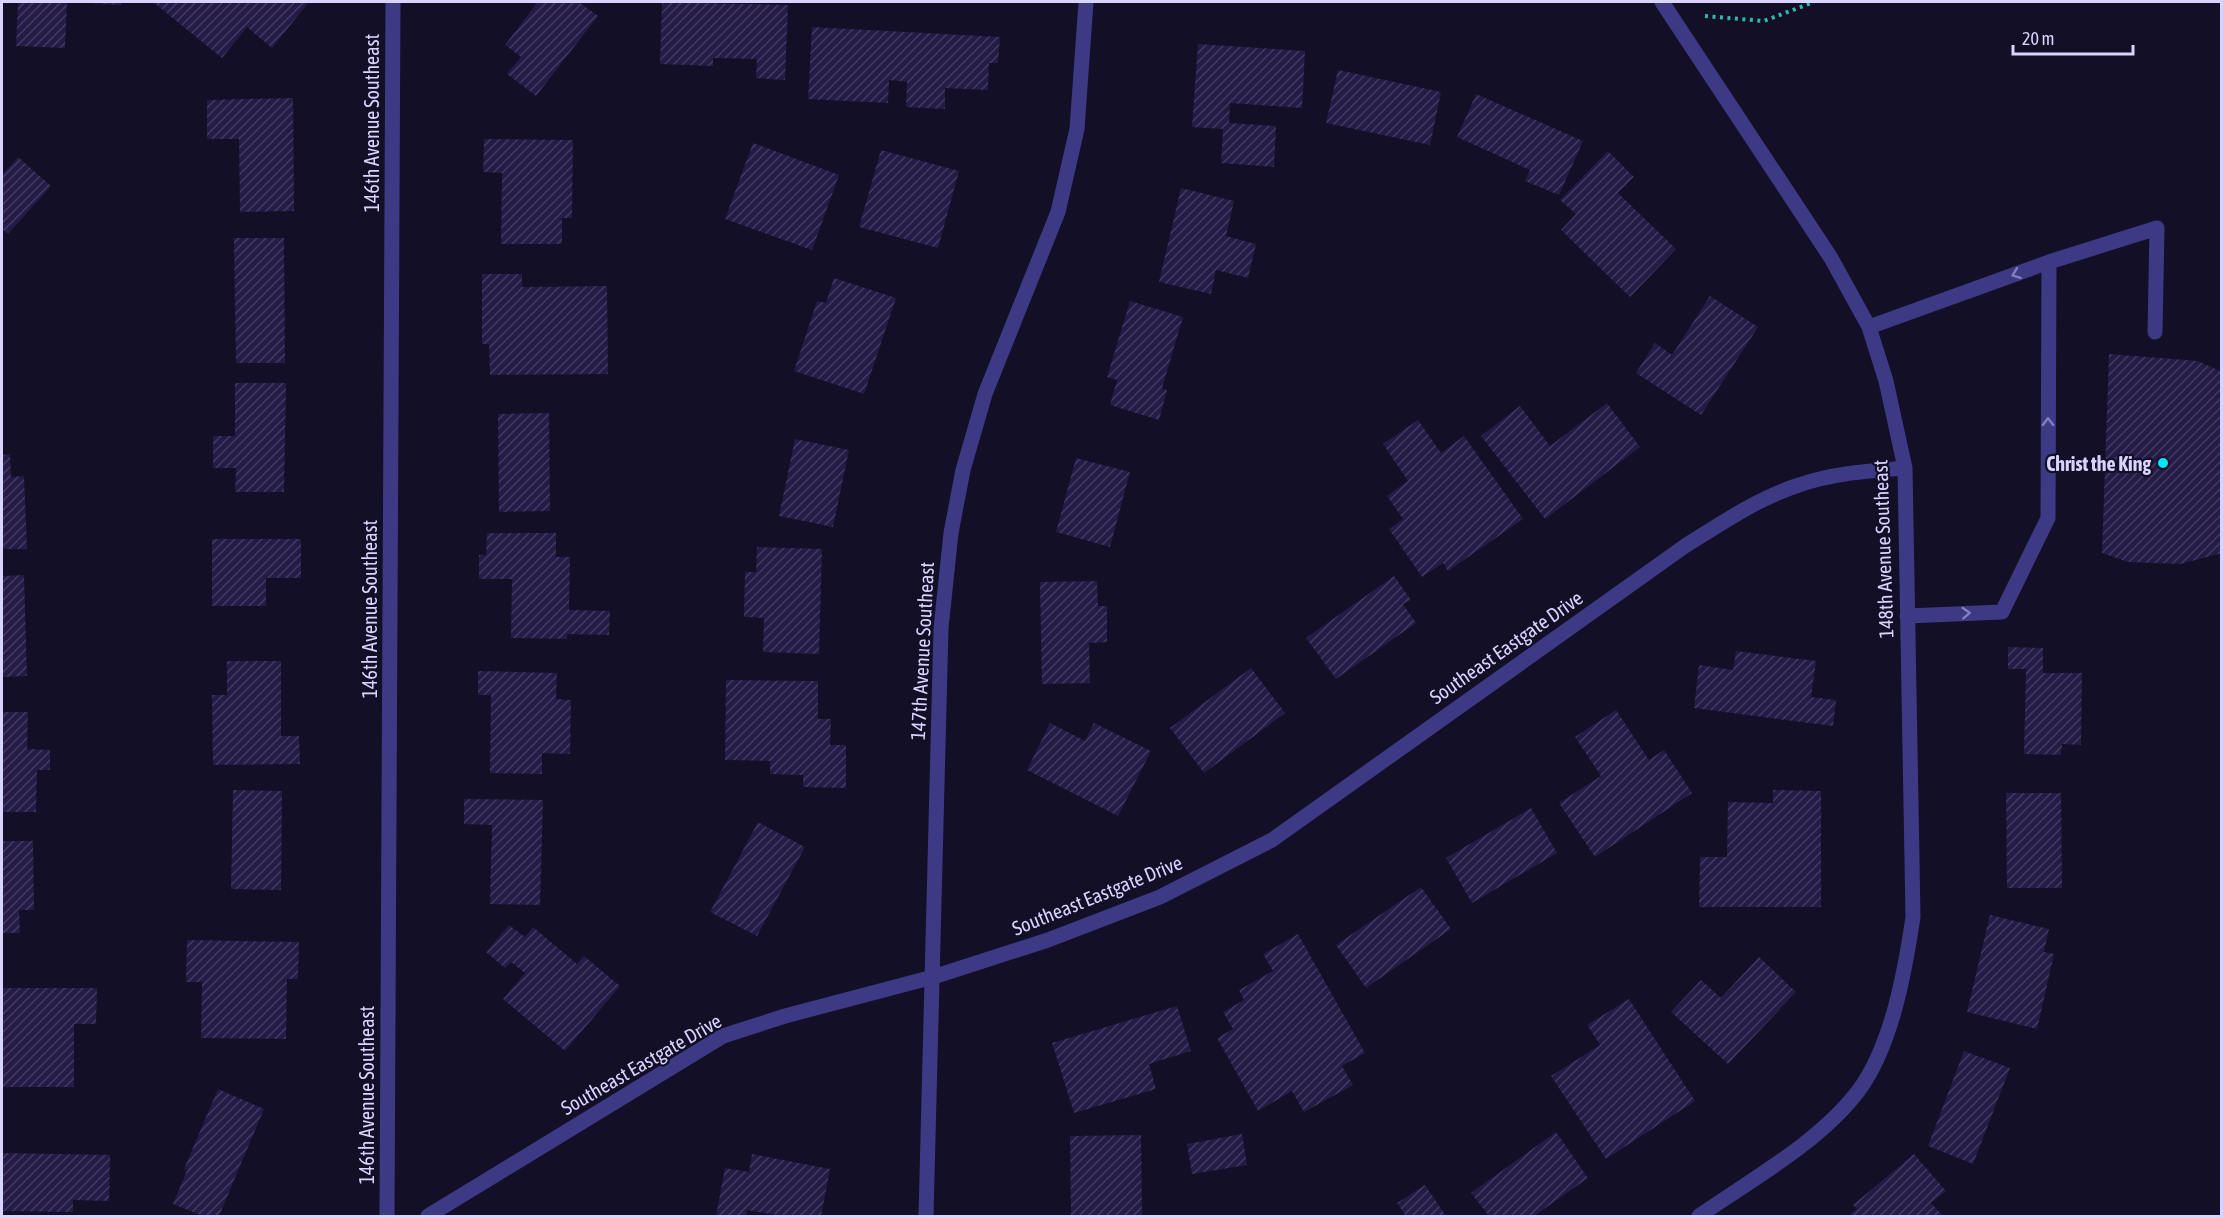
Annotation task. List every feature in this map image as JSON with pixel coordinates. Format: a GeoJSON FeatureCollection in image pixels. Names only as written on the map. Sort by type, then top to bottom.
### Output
{"type":"FeatureCollection","features":[{"type":"Feature","properties":{"kind":"street","name":"146th Avenue Southeast"},"geometry":{"type":"LineString","coordinates":[[387,1216],[393,2]]}},
{"type":"Feature","properties":{"kind":"street","name":"147th Avenue Southeast"},"geometry":{"type":"LineString","coordinates":[[926,1216],[940,628],[951,533],[963,470],[986,394],[1058,212],[1077,129],[1086,2]]}},
{"type":"Feature","properties":{"kind":"street","name":"148th Avenue Southeast"},"geometry":{"type":"LineString","coordinates":[[1667,7],[1831,258],[1869,327],[1886,381],[1905,468],[1913,917],[1904,979],[1885,1040],[1860,1089],[1825,1127],[1699,1216]]}},
{"type":"Feature","properties":{"kind":"street"},"geometry":{"type":"LineString","coordinates":[[1869,327],[2049,262],[2157,228],[2155,332]]}},
{"type":"Feature","properties":{"kind":"street"},"geometry":{"type":"LineString","coordinates":[[1907,616],[2002,612],[2048,518],[2049,262]]}},
{"type":"Feature","properties":{"kind":"street","name":"Southeast Eastgate Drive"},"geometry":{"type":"LineString","coordinates":[[428,1216],[723,1036],[785,1016],[933,977],[1048,940],[1160,897],[1272,840],[1685,546],[1755,503],[1800,484],[1848,474],[1905,468]]}},
{"type":"Feature","properties":{"kind":"path"},"geometry":{"type":"LineString","coordinates":[[1667,7],[1764,21],[1814,2]]}},
{"type":"Feature","properties":{"kind":"building"},"geometry":{"type":"Polygon","coordinates":[[[18,2],[67,2],[65,48],[16,46],[18,2]]]}},
{"type":"Feature","properties":{"kind":"building"},"geometry":{"type":"Polygon","coordinates":[[[121,2],[121,5],[90,3],[121,2]]]}},
{"type":"Feature","properties":{"kind":"building"},"geometry":{"type":"Polygon","coordinates":[[[153,2],[308,3],[272,48],[247,27],[222,58],[153,2]]]}},
{"type":"Feature","properties":{"kind":"building"},"geometry":{"type":"Polygon","coordinates":[[[538,2],[579,2],[598,16],[536,96],[507,74],[521,57],[505,45],[538,2]]]}},
{"type":"Feature","properties":{"kind":"building"},"geometry":{"type":"Polygon","coordinates":[[[662,2],[788,5],[785,80],[756,78],[757,59],[713,58],[713,66],[660,64],[662,2]]]}},
{"type":"Feature","properties":{"kind":"building"},"geometry":{"type":"Polygon","coordinates":[[[812,27],[1000,37],[998,63],[989,63],[988,90],[945,88],[945,109],[906,107],[907,82],[889,80],[888,103],[808,99],[812,27]]]}},
{"type":"Feature","properties":{"kind":"building"},"geometry":{"type":"Polygon","coordinates":[[[1198,44],[1305,51],[1302,108],[1230,103],[1229,123],[1276,126],[1274,167],[1221,163],[1223,129],[1192,127],[1198,44]]]}},
{"type":"Feature","properties":{"kind":"building"},"geometry":{"type":"Polygon","coordinates":[[[1338,70],[1441,92],[1430,145],[1326,123],[1338,70]]]}},
{"type":"Feature","properties":{"kind":"building"},"geometry":{"type":"Polygon","coordinates":[[[1476,94],[1583,141],[1559,195],[1525,181],[1530,170],[1457,137],[1476,94]]]}},
{"type":"Feature","properties":{"kind":"building"},"geometry":{"type":"Polygon","coordinates":[[[293,98],[294,211],[240,212],[239,139],[207,139],[207,100],[293,98]]]}},
{"type":"Feature","properties":{"kind":"building"},"geometry":{"type":"Polygon","coordinates":[[[484,139],[573,140],[572,218],[562,218],[562,244],[501,244],[502,173],[483,172],[484,139]]]}},
{"type":"Feature","properties":{"kind":"building"},"geometry":{"type":"Polygon","coordinates":[[[753,143],[839,175],[812,250],[725,219],[753,143]]]}},
{"type":"Feature","properties":{"kind":"building"},"geometry":{"type":"Polygon","coordinates":[[[881,150],[959,171],[938,248],[859,227],[881,150]]]}},
{"type":"Feature","properties":{"kind":"building"},"geometry":{"type":"Polygon","coordinates":[[[1608,151],[1634,177],[1618,193],[1676,249],[1630,297],[1561,230],[1576,214],[1560,200],[1608,151]]]}},
{"type":"Feature","properties":{"kind":"building"},"geometry":{"type":"Polygon","coordinates":[[[18,157],[51,186],[8,234],[2,229],[2,175],[18,157]]]}},
{"type":"Feature","properties":{"kind":"building"},"geometry":{"type":"Polygon","coordinates":[[[1181,188],[1234,201],[1226,236],[1256,244],[1248,278],[1216,270],[1211,294],[1159,282],[1181,188]]]}},
{"type":"Feature","properties":{"kind":"building"},"geometry":{"type":"Polygon","coordinates":[[[234,238],[284,238],[285,363],[236,363],[234,238]]]}},
{"type":"Feature","properties":{"kind":"building"},"geometry":{"type":"Polygon","coordinates":[[[482,274],[522,274],[522,287],[607,286],[608,374],[490,375],[489,344],[482,344],[482,274]]]}},
{"type":"Feature","properties":{"kind":"building"},"geometry":{"type":"Polygon","coordinates":[[[834,278],[896,298],[864,394],[794,371],[817,301],[826,303],[834,278]]]}},
{"type":"Feature","properties":{"kind":"building"},"geometry":{"type":"Polygon","coordinates":[[[1710,296],[1758,327],[1701,415],[1636,373],[1655,343],[1672,355],[1710,296]]]}},
{"type":"Feature","properties":{"kind":"building"},"geometry":{"type":"Polygon","coordinates":[[[1130,301],[1183,317],[1162,388],[1167,390],[1159,420],[1110,405],[1117,380],[1107,377],[1130,301]]]}},
{"type":"Feature","properties":{"kind":"building","name":"Christ the King"},"geometry":{"type":"Polygon","coordinates":[[[2109,354],[2198,361],[2222,372],[2222,553],[2180,564],[2128,562],[2102,553],[2109,354]]]}},
{"type":"Feature","properties":{"kind":"building"},"geometry":{"type":"Polygon","coordinates":[[[235,383],[286,383],[284,492],[235,492],[236,468],[213,468],[213,436],[235,436],[235,383]]]}},
{"type":"Feature","properties":{"kind":"building"},"geometry":{"type":"Polygon","coordinates":[[[1607,403],[1640,447],[1545,519],[1481,436],[1520,406],[1550,446],[1607,403]]]}},
{"type":"Feature","properties":{"kind":"building"},"geometry":{"type":"Polygon","coordinates":[[[549,413],[550,511],[499,512],[498,414],[549,413]]]}},
{"type":"Feature","properties":{"kind":"building"},"geometry":{"type":"Polygon","coordinates":[[[1418,420],[1441,453],[1464,436],[1523,519],[1448,571],[1443,563],[1422,577],[1389,529],[1403,519],[1387,496],[1408,481],[1383,444],[1418,420]]]}},
{"type":"Feature","properties":{"kind":"building"},"geometry":{"type":"Polygon","coordinates":[[[795,439],[849,450],[833,527],[779,516],[795,439]]]}},
{"type":"Feature","properties":{"kind":"building"},"geometry":{"type":"Polygon","coordinates":[[[10,454],[11,477],[24,476],[27,549],[2,549],[2,455],[10,454]]]}},
{"type":"Feature","properties":{"kind":"building"},"geometry":{"type":"Polygon","coordinates":[[[1076,458],[1130,472],[1110,547],[1056,532],[1076,458]]]}},
{"type":"Feature","properties":{"kind":"building"},"geometry":{"type":"Polygon","coordinates":[[[487,533],[556,533],[556,557],[570,557],[569,610],[610,611],[609,635],[567,634],[567,639],[511,638],[512,579],[479,579],[479,555],[486,555],[487,533]]]}},
{"type":"Feature","properties":{"kind":"building"},"geometry":{"type":"Polygon","coordinates":[[[212,539],[301,539],[301,578],[266,578],[266,606],[212,606],[212,539]]]}},
{"type":"Feature","properties":{"kind":"building"},"geometry":{"type":"Polygon","coordinates":[[[757,547],[822,549],[819,654],[763,652],[764,618],[744,617],[745,572],[756,572],[757,547]]]}},
{"type":"Feature","properties":{"kind":"building"},"geometry":{"type":"Polygon","coordinates":[[[24,575],[27,676],[2,677],[2,576],[24,575]]]}},
{"type":"Feature","properties":{"kind":"building"},"geometry":{"type":"Polygon","coordinates":[[[1394,576],[1411,600],[1403,604],[1416,623],[1336,679],[1306,638],[1394,576]]]}},
{"type":"Feature","properties":{"kind":"building"},"geometry":{"type":"Polygon","coordinates":[[[1097,581],[1098,606],[1107,606],[1107,642],[1089,643],[1090,683],[1042,684],[1040,582],[1097,581]]]}},
{"type":"Feature","properties":{"kind":"building"},"geometry":{"type":"Polygon","coordinates":[[[2008,647],[2043,648],[2043,673],[2082,673],[2081,745],[2062,744],[2061,755],[2024,754],[2026,669],[2008,669],[2008,647]]]}},
{"type":"Feature","properties":{"kind":"building"},"geometry":{"type":"Polygon","coordinates":[[[1736,651],[1816,661],[1811,697],[1836,700],[1833,726],[1694,708],[1699,665],[1733,670],[1736,651]]]}},
{"type":"Feature","properties":{"kind":"building"},"geometry":{"type":"Polygon","coordinates":[[[227,661],[281,661],[281,736],[299,736],[300,764],[213,765],[212,695],[227,695],[227,661]]]}},
{"type":"Feature","properties":{"kind":"building"},"geometry":{"type":"Polygon","coordinates":[[[1251,668],[1285,713],[1204,773],[1170,728],[1251,668]]]}},
{"type":"Feature","properties":{"kind":"building"},"geometry":{"type":"Polygon","coordinates":[[[478,671],[557,673],[556,699],[571,700],[570,754],[542,753],[542,774],[490,773],[491,695],[478,695],[478,671]]]}},
{"type":"Feature","properties":{"kind":"building"},"geometry":{"type":"Polygon","coordinates":[[[726,680],[818,681],[818,719],[831,719],[830,745],[846,745],[846,788],[803,787],[803,775],[770,774],[770,761],[725,760],[726,680]]]}},
{"type":"Feature","properties":{"kind":"building"},"geometry":{"type":"Polygon","coordinates":[[[1616,710],[1649,760],[1664,750],[1692,793],[1595,857],[1559,803],[1601,776],[1575,737],[1616,710]]]}},
{"type":"Feature","properties":{"kind":"building"},"geometry":{"type":"Polygon","coordinates":[[[2,712],[28,712],[27,749],[50,750],[50,770],[37,770],[36,812],[2,812],[2,712]]]}},
{"type":"Feature","properties":{"kind":"building"},"geometry":{"type":"Polygon","coordinates":[[[1050,723],[1085,741],[1094,723],[1151,751],[1118,816],[1027,770],[1050,723]]]}},
{"type":"Feature","properties":{"kind":"building"},"geometry":{"type":"Polygon","coordinates":[[[233,790],[282,791],[281,890],[231,889],[233,790]]]}},
{"type":"Feature","properties":{"kind":"building"},"geometry":{"type":"Polygon","coordinates":[[[1773,790],[1821,791],[1821,907],[1699,907],[1700,857],[1727,857],[1728,802],[1773,803],[1773,790]]]}},
{"type":"Feature","properties":{"kind":"building"},"geometry":{"type":"Polygon","coordinates":[[[2006,793],[2061,793],[2062,888],[2007,888],[2006,793]]]}},
{"type":"Feature","properties":{"kind":"building"},"geometry":{"type":"Polygon","coordinates":[[[464,799],[543,800],[540,905],[490,904],[492,825],[464,824],[464,799]]]}},
{"type":"Feature","properties":{"kind":"building"},"geometry":{"type":"Polygon","coordinates":[[[1531,808],[1557,853],[1472,903],[1446,858],[1531,808]]]}},
{"type":"Feature","properties":{"kind":"building"},"geometry":{"type":"Polygon","coordinates":[[[758,822],[805,847],[757,936],[710,912],[758,822]]]}},
{"type":"Feature","properties":{"kind":"building"},"geometry":{"type":"Polygon","coordinates":[[[2,841],[33,841],[34,910],[19,910],[20,933],[2,933],[2,841]]]}},
{"type":"Feature","properties":{"kind":"building"},"geometry":{"type":"Polygon","coordinates":[[[1421,887],[1451,929],[1366,988],[1336,945],[1421,887]]]}},
{"type":"Feature","properties":{"kind":"building"},"geometry":{"type":"Polygon","coordinates":[[[1990,915],[2049,929],[2044,952],[2054,954],[2037,1029],[1967,1012],[1990,915]]]}},
{"type":"Feature","properties":{"kind":"building"},"geometry":{"type":"Polygon","coordinates":[[[509,925],[525,937],[533,927],[577,964],[584,956],[620,986],[565,1051],[503,999],[525,973],[511,962],[505,968],[486,952],[509,925]]]}},
{"type":"Feature","properties":{"kind":"building"},"geometry":{"type":"Polygon","coordinates":[[[1298,934],[1365,1053],[1342,1066],[1353,1085],[1304,1112],[1292,1091],[1258,1111],[1217,1038],[1233,1029],[1223,1012],[1244,1000],[1239,990],[1273,971],[1263,954],[1298,934]]]}},
{"type":"Feature","properties":{"kind":"building"},"geometry":{"type":"Polygon","coordinates":[[[187,940],[299,942],[298,979],[287,979],[286,1039],[201,1038],[202,982],[186,982],[187,940]]]}},
{"type":"Feature","properties":{"kind":"building"},"geometry":{"type":"Polygon","coordinates":[[[1759,957],[1796,992],[1728,1064],[1671,1012],[1701,980],[1721,998],[1759,957]]]}},
{"type":"Feature","properties":{"kind":"building"},"geometry":{"type":"Polygon","coordinates":[[[2,988],[97,988],[96,1024],[74,1024],[74,1087],[2,1087],[2,988]]]}},
{"type":"Feature","properties":{"kind":"building"},"geometry":{"type":"Polygon","coordinates":[[[1629,999],[1695,1101],[1606,1159],[1551,1076],[1600,1045],[1587,1025],[1629,999]]]}},
{"type":"Feature","properties":{"kind":"building"},"geometry":{"type":"Polygon","coordinates":[[[1177,1006],[1191,1051],[1149,1064],[1156,1089],[1074,1113],[1052,1043],[1177,1006]]]}},
{"type":"Feature","properties":{"kind":"building"},"geometry":{"type":"Polygon","coordinates":[[[1964,1051],[2010,1068],[1973,1164],[1928,1146],[1964,1051]]]}},
{"type":"Feature","properties":{"kind":"building"},"geometry":{"type":"Polygon","coordinates":[[[218,1089],[264,1109],[219,1216],[203,1216],[173,1204],[187,1170],[184,1169],[218,1089]]]}},
{"type":"Feature","properties":{"kind":"building"},"geometry":{"type":"Polygon","coordinates":[[[1556,1132],[1588,1178],[1534,1216],[1489,1216],[1471,1193],[1556,1132]]]}},
{"type":"Feature","properties":{"kind":"building"},"geometry":{"type":"Polygon","coordinates":[[[1242,1134],[1247,1165],[1192,1174],[1187,1144],[1242,1134]]]}},
{"type":"Feature","properties":{"kind":"building"},"geometry":{"type":"Polygon","coordinates":[[[1141,1135],[1142,1215],[1071,1216],[1070,1136],[1141,1135]]]}},
{"type":"Feature","properties":{"kind":"building"},"geometry":{"type":"Polygon","coordinates":[[[2,1153],[110,1155],[109,1201],[73,1200],[73,1212],[2,1211],[2,1153]]]}},
{"type":"Feature","properties":{"kind":"building"},"geometry":{"type":"Polygon","coordinates":[[[752,1154],[830,1169],[821,1216],[782,1216],[747,1210],[746,1216],[716,1216],[725,1168],[749,1172],[752,1154]]]}},
{"type":"Feature","properties":{"kind":"building"},"geometry":{"type":"Polygon","coordinates":[[[1914,1154],[1946,1191],[1931,1203],[1943,1216],[1848,1216],[1857,1209],[1853,1205],[1914,1154]]]}},
{"type":"Feature","properties":{"kind":"building"},"geometry":{"type":"Polygon","coordinates":[[[1425,1185],[1446,1216],[1406,1216],[1397,1203],[1425,1185]]]}},
{"type":"Feature","properties":{"kind":"place","name":"Christ the King"},"geometry":{"type":"Point","coordinates":[2163,463]}}]}
